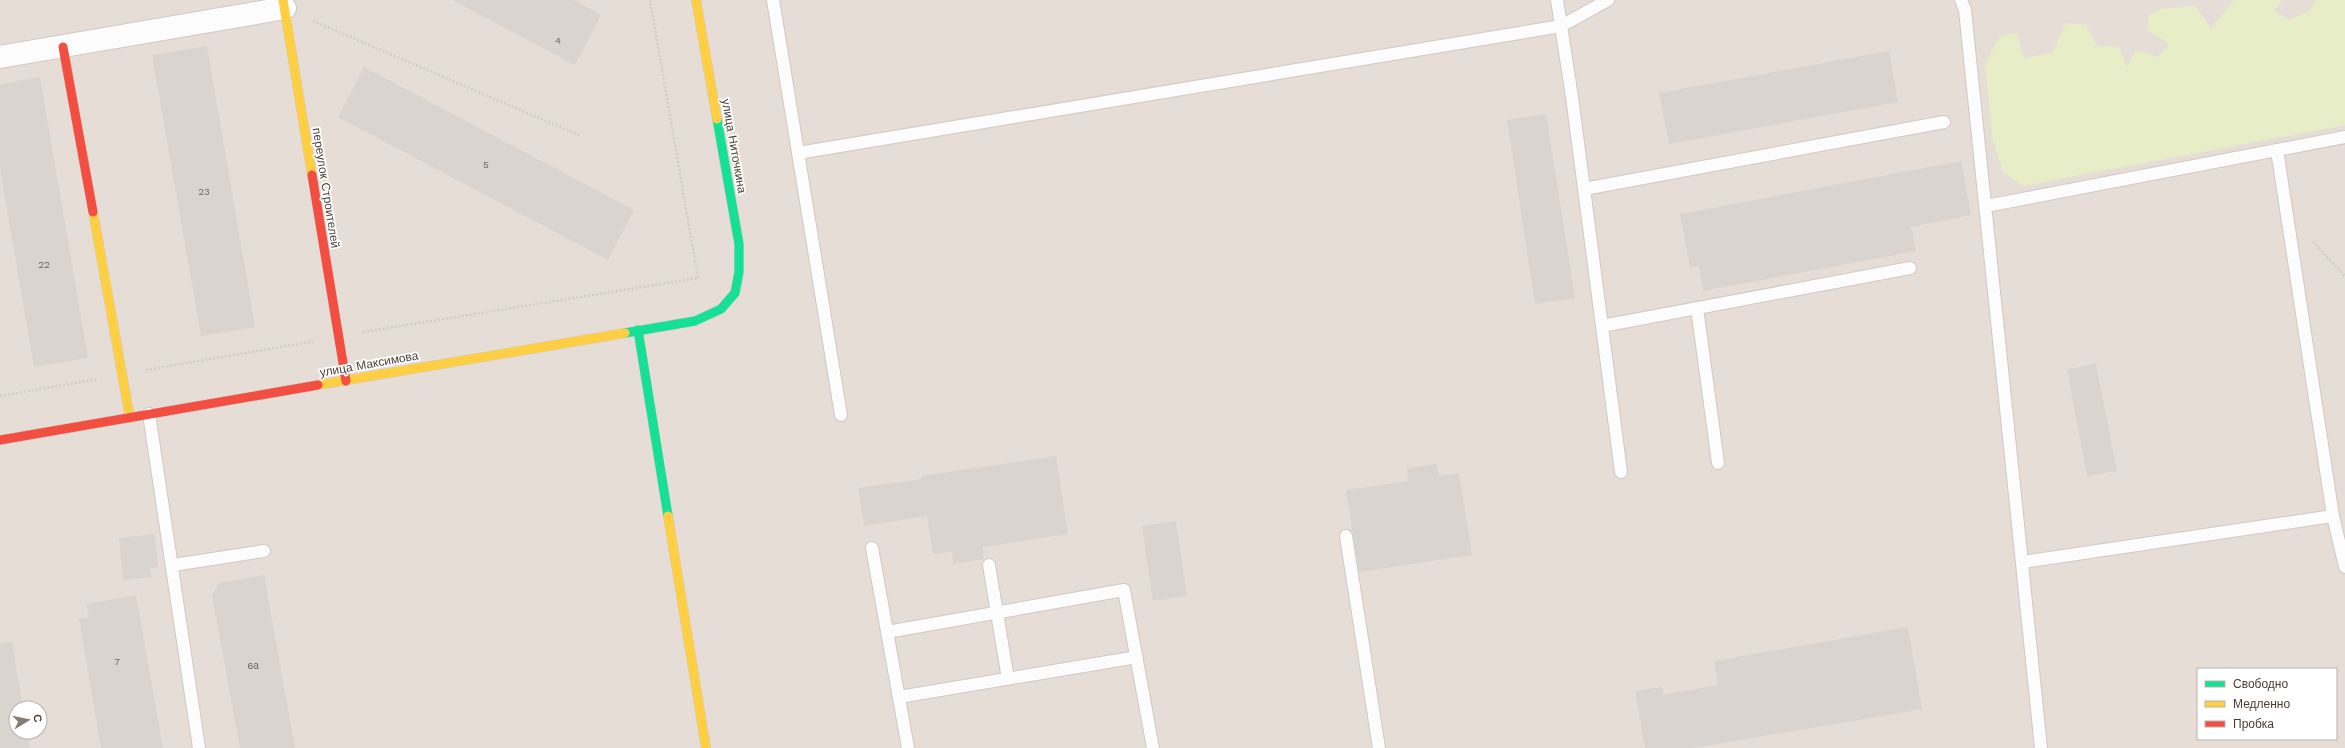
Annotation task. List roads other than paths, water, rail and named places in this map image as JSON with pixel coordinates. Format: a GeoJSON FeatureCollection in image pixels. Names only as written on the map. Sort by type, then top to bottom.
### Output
{"type":"FeatureCollection","features":[{"type":"Feature","properties":{"kind":"street","name":"улица Ниточкина"},"geometry":{"type":"LineString","coordinates":[[696,0],[739,244],[739,283],[734,296]]}},
{"type":"Feature","properties":{"kind":"street"},"geometry":{"type":"LineString","coordinates":[[0,57],[63,47],[284,4]]}},
{"type":"Feature","properties":{"kind":"street","name":"переулок Строителей"},"geometry":{"type":"LineString","coordinates":[[284,4],[337,337],[346,381]]}},
{"type":"Feature","properties":{"kind":"street"},"geometry":{"type":"LineString","coordinates":[[63,47],[130,418]]}},
{"type":"Feature","properties":{"kind":"street","name":"улица Максимова"},"geometry":{"type":"LineString","coordinates":[[0,440],[695,321],[715,314],[724,308],[734,296]]}},
{"type":"Feature","properties":{"kind":"street"},"geometry":{"type":"LineString","coordinates":[[638,330],[706,748]]}},
{"type":"Feature","properties":{"kind":"lane"},"geometry":{"type":"LineString","coordinates":[[774,0],[841,416]]}},
{"type":"Feature","properties":{"kind":"lane"},"geometry":{"type":"LineString","coordinates":[[1557,0],[1584,189],[1621,472]]}},
{"type":"Feature","properties":{"kind":"lane"},"geometry":{"type":"LineString","coordinates":[[798,153],[1561,26],[1608,0]]}},
{"type":"Feature","properties":{"kind":"lane"},"geometry":{"type":"LineString","coordinates":[[1961,0],[1965,10],[1986,206],[2041,748]]}},
{"type":"Feature","properties":{"kind":"lane"},"geometry":{"type":"LineString","coordinates":[[1584,189],[1944,122]]}},
{"type":"Feature","properties":{"kind":"lane"},"geometry":{"type":"LineString","coordinates":[[1986,206],[2345,137]]}},
{"type":"Feature","properties":{"kind":"lane"},"geometry":{"type":"LineString","coordinates":[[2277,150],[2333,516],[2345,567]]}},
{"type":"Feature","properties":{"kind":"lane"},"geometry":{"type":"LineString","coordinates":[[1602,326],[1910,268]]}},
{"type":"Feature","properties":{"kind":"lane"},"geometry":{"type":"LineString","coordinates":[[1697,308],[1718,463]]}},
{"type":"Feature","properties":{"kind":"lane"},"geometry":{"type":"LineString","coordinates":[[149,414],[173,565],[199,748]]}},
{"type":"Feature","properties":{"kind":"lane"},"geometry":{"type":"LineString","coordinates":[[2023,562],[2333,516]]}},
{"type":"Feature","properties":{"kind":"lane"},"geometry":{"type":"LineString","coordinates":[[1346,536],[1379,748]]}},
{"type":"Feature","properties":{"kind":"lane"},"geometry":{"type":"LineString","coordinates":[[872,548],[908,748]]}},
{"type":"Feature","properties":{"kind":"lane"},"geometry":{"type":"LineString","coordinates":[[173,565],[264,551]]}},
{"type":"Feature","properties":{"kind":"lane"},"geometry":{"type":"LineString","coordinates":[[989,565],[1008,679]]}},
{"type":"Feature","properties":{"kind":"lane"},"geometry":{"type":"LineString","coordinates":[[888,632],[1124,590],[1153,748]]}},
{"type":"Feature","properties":{"kind":"lane"},"geometry":{"type":"LineString","coordinates":[[899,697],[1137,657]]}}]}
